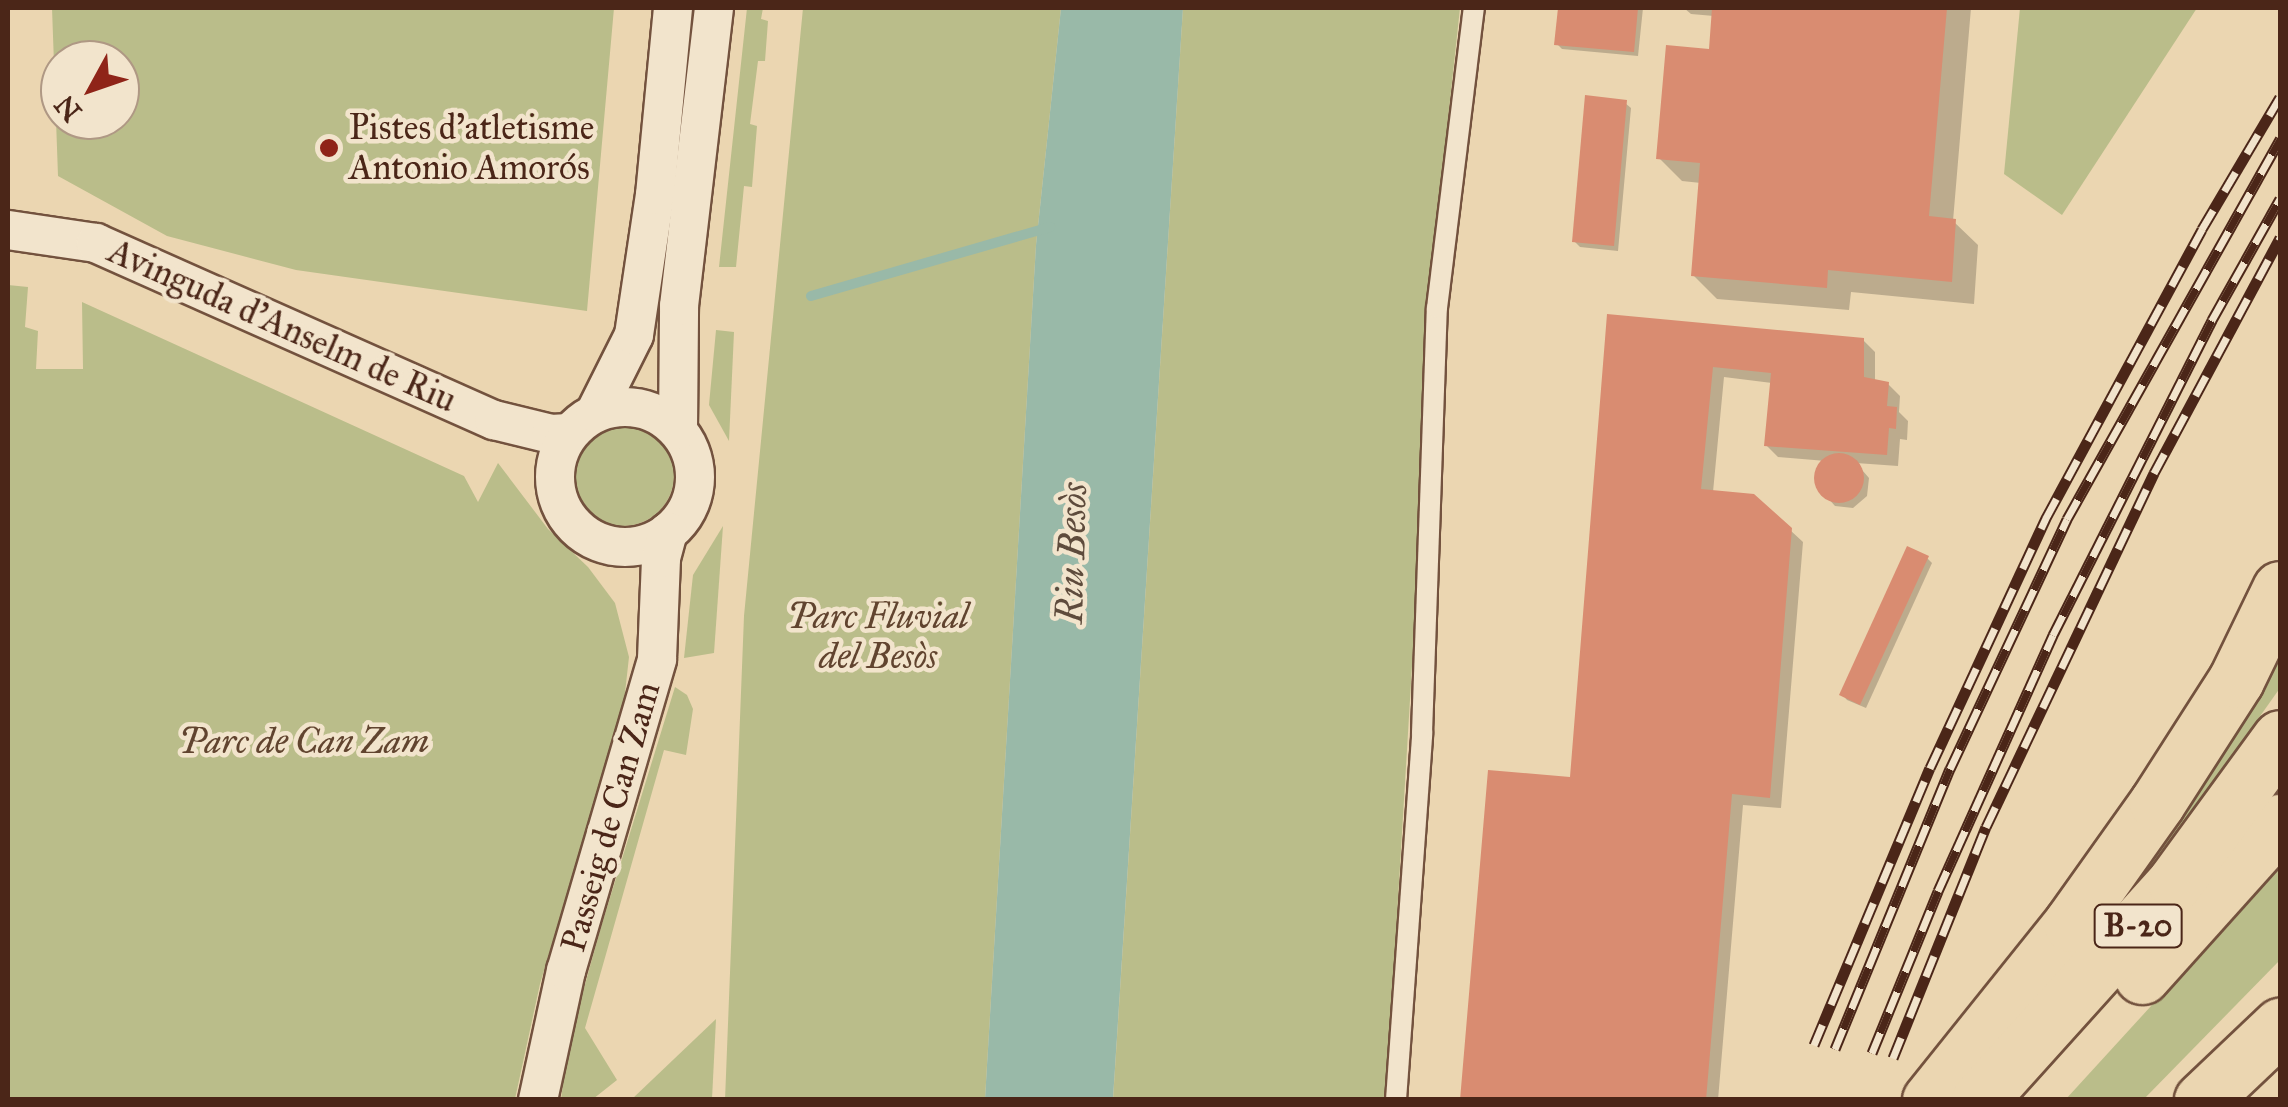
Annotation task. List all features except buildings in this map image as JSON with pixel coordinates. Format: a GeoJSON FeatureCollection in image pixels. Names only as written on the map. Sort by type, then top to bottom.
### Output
{"type":"FeatureCollection","features":[{"type":"Feature","properties":{"kind":"highway"},"geometry":{"type":"LineString","coordinates":[[1930,1100],[2049,952],[2158,803],[2236,680],[2280,589]]}},
{"type":"Feature","properties":{"kind":"highway","name":"B-20"},"geometry":{"type":"LineString","coordinates":[[1979,1100],[2175,882],[2280,738]]}},
{"type":"Feature","properties":{"kind":"highway"},"geometry":{"type":"LineString","coordinates":[[2030,1100],[2280,822]]}},
{"type":"Feature","properties":{"kind":"highway"},"geometry":{"type":"LineString","coordinates":[[2202,1100],[2264,1040],[2280,1009]]}},
{"type":"Feature","properties":{"kind":"street"},"geometry":{"type":"LineString","coordinates":[[673,8],[655,195],[634,336],[573,436],[561,508],[587,536],[623,548],[646,544],[668,532],[686,511],[695,484],[691,453],[678,430],[679,306],[714,8]]}},
{"type":"Feature","properties":{"kind":"street","name":"Avinguda d'Anselm de Riu"},"geometry":{"type":"LineString","coordinates":[[8,230],[96,243],[494,420],[573,436]]}},
{"type":"Feature","properties":{"kind":"street"},"geometry":{"type":"LineString","coordinates":[[573,436],[635,407],[678,430]]}},
{"type":"Feature","properties":{"kind":"street","name":"Passeig de Can Zam"},"geometry":{"type":"LineString","coordinates":[[538,1100],[566,970],[657,659],[661,558],[668,532]]}},
{"type":"Feature","properties":{"kind":"lane"},"geometry":{"type":"LineString","coordinates":[[1396,1100],[1422,733],[1436,308],[1474,8]]}},
{"type":"Feature","properties":{"kind":"green space","name":"Pistes d'atletisme Antonio Amorós"},"geometry":{"type":"Polygon","coordinates":[[[52,8],[614,8],[587,311],[296,270],[167,236],[58,176],[57,140],[140,140],[140,40],[53,40],[52,8]]]}},
{"type":"Feature","properties":{"kind":"green space"},"geometry":{"type":"Polygon","coordinates":[[[747,8],[763,8],[761,19],[768,21],[765,61],[758,61],[750,124],[757,126],[752,187],[744,186],[736,267],[719,267],[747,8]]]}},
{"type":"Feature","properties":{"kind":"green space","name":"Parc Fluvial del Besòs"},"geometry":{"type":"Polygon","coordinates":[[[803,8],[1061,8],[1036,245],[985,1099],[725,1100],[744,616],[803,8]]]}},
{"type":"Feature","properties":{"kind":"green space"},"geometry":{"type":"Polygon","coordinates":[[[1183,8],[1460,8],[1441,184],[1386,1099],[1113,1100],[1183,8]]]}},
{"type":"Feature","properties":{"kind":"green space"},"geometry":{"type":"Polygon","coordinates":[[[2020,8],[2197,8],[2062,215],[2004,174],[2020,8]]]}},
{"type":"Feature","properties":{"kind":"green space","name":"Parc de Can Zam"},"geometry":{"type":"Polygon","coordinates":[[[8,285],[28,287],[25,327],[38,331],[36,369],[83,369],[82,302],[464,476],[478,502],[498,463],[548,529],[588,567],[615,603],[629,657],[624,702],[540,984],[515,1099],[8,1099],[8,285]]]}},
{"type":"Feature","properties":{"kind":"green space"},"geometry":{"type":"Polygon","coordinates":[[[716,330],[734,332],[729,441],[709,405],[716,330]]]}},
{"type":"Feature","properties":{"kind":"green space"},"geometry":{"type":"Polygon","coordinates":[[[623,424],[643,428],[659,439],[670,455],[674,475],[670,495],[659,511],[643,522],[623,526],[603,522],[587,511],[576,495],[572,475],[576,455],[587,439],[603,428],[623,424]]]}},
{"type":"Feature","properties":{"kind":"green space"},"geometry":{"type":"Polygon","coordinates":[[[723,526],[714,653],[684,658],[693,575],[723,526]]]}},
{"type":"Feature","properties":{"kind":"green space"},"geometry":{"type":"Polygon","coordinates":[[[2280,630],[2280,688],[2137,890],[2085,947],[2280,630]]]}},
{"type":"Feature","properties":{"kind":"green space"},"geometry":{"type":"Polygon","coordinates":[[[675,687],[687,695],[693,709],[686,755],[664,750],[585,1028],[617,1080],[593,1099],[561,1100],[567,1049],[675,687]]]}},
{"type":"Feature","properties":{"kind":"green space"},"geometry":{"type":"Polygon","coordinates":[[[2280,865],[2280,960],[2144,1099],[2066,1099],[2280,865]]]}},
{"type":"Feature","properties":{"kind":"green space"},"geometry":{"type":"Polygon","coordinates":[[[716,1019],[712,1099],[632,1099],[716,1019]]]}},
{"type":"Feature","properties":{"kind":"water","name":"Riu Besòs"},"geometry":{"type":"Polygon","coordinates":[[[1061,8],[1183,8],[1113,1099],[985,1099],[1036,245],[1061,8]]]}},
{"type":"Feature","properties":{"kind":"waterway"},"geometry":{"type":"LineString","coordinates":[[811,296],[1050,227]]}},
{"type":"Feature","properties":{"kind":"railway"},"geometry":{"type":"LineString","coordinates":[[1814,1045],[1930,768],[2046,518],[2202,229],[2280,97]]}},
{"type":"Feature","properties":{"kind":"railway"},"geometry":{"type":"LineString","coordinates":[[1835,1049],[1950,769],[2067,519],[2280,139]]}},
{"type":"Feature","properties":{"kind":"railway"},"geometry":{"type":"LineString","coordinates":[[1872,1053],[1938,891],[2053,635],[2212,320],[2280,199]]}},
{"type":"Feature","properties":{"kind":"railway"},"geometry":{"type":"LineString","coordinates":[[1893,1058],[1986,827],[2154,473],[2280,238]]}},
{"type":"Feature","properties":{"kind":"place","name":"Pistes d'atletisme Antonio Amorós"},"geometry":{"type":"Point","coordinates":[329,148]}}]}
